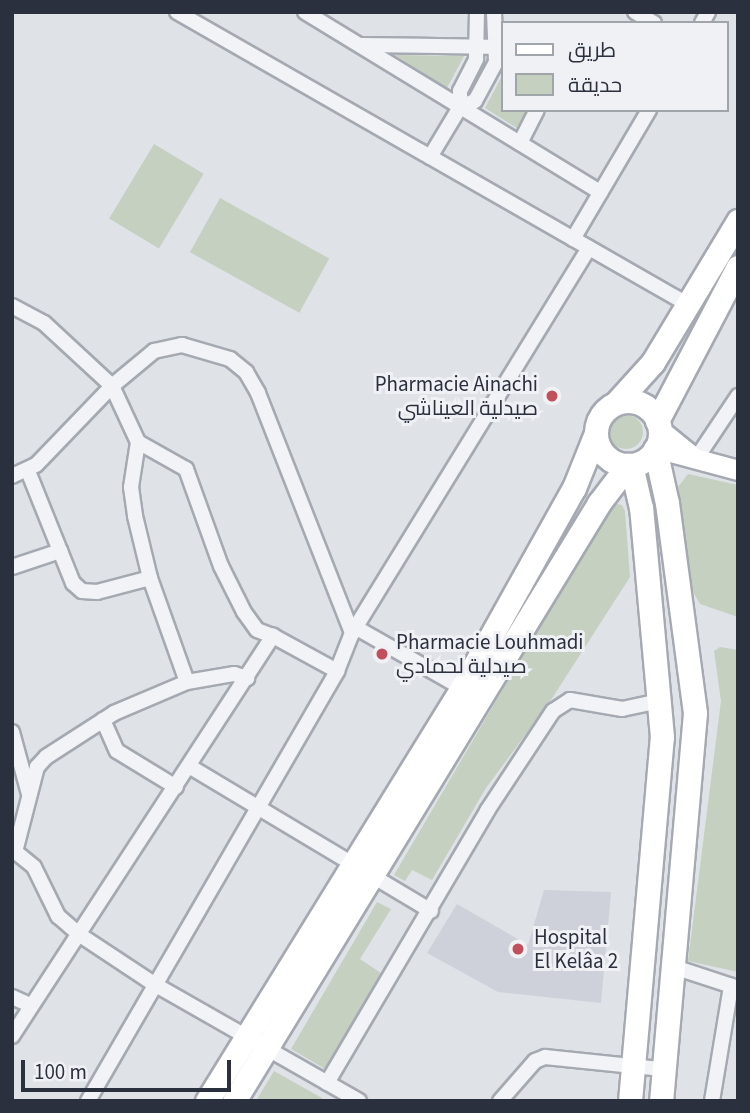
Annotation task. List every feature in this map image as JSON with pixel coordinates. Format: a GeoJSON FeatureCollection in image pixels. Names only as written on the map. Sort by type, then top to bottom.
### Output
{"type":"FeatureCollection","features":[{"type":"Feature","properties":{"kind":"main road"},"geometry":{"type":"LineString","coordinates":[[207,1101],[351,863],[462,688],[574,488],[601,415],[616,403],[653,362],[738,221]]}},
{"type":"Feature","properties":{"kind":"main road"},"geometry":{"type":"LineString","coordinates":[[234,1101],[599,503],[657,436],[676,377],[738,267]]}},
{"type":"Feature","properties":{"kind":"main road"},"geometry":{"type":"LineString","coordinates":[[653,362],[676,377]]}},
{"type":"Feature","properties":{"kind":"main road"},"geometry":{"type":"LineString","coordinates":[[616,403],[645,406],[657,436],[695,713],[661,1101]]}},
{"type":"Feature","properties":{"kind":"main road"},"geometry":{"type":"LineString","coordinates":[[596,433],[609,459],[630,465]]}},
{"type":"Feature","properties":{"kind":"main road"},"geometry":{"type":"LineString","coordinates":[[630,465],[640,508],[662,737],[630,1101]]}},
{"type":"Feature","properties":{"kind":"main road"},"geometry":{"type":"LineString","coordinates":[[574,488],[599,503]]}},
{"type":"Feature","properties":{"kind":"main road"},"geometry":{"type":"LineString","coordinates":[[640,508],[667,503]]}},
{"type":"Feature","properties":{"kind":"main road"},"geometry":{"type":"LineString","coordinates":[[650,600],[678,597]]}},
{"type":"Feature","properties":{"kind":"main road"},"geometry":{"type":"LineString","coordinates":[[330,900],[352,911]]}},
{"type":"Feature","properties":{"kind":"street"},"geometry":{"type":"LineString","coordinates":[[177,12],[687,304]]}},
{"type":"Feature","properties":{"kind":"street"},"geometry":{"type":"LineString","coordinates":[[305,12],[600,192]]}},
{"type":"Feature","properties":{"kind":"street"},"geometry":{"type":"LineString","coordinates":[[430,157],[460,107],[460,91],[476,59],[477,12]]}},
{"type":"Feature","properties":{"kind":"street"},"geometry":{"type":"LineString","coordinates":[[460,107],[475,101],[496,62],[499,47],[494,12]]}},
{"type":"Feature","properties":{"kind":"street"},"geometry":{"type":"LineString","coordinates":[[635,12],[651,21]]}},
{"type":"Feature","properties":{"kind":"street"},"geometry":{"type":"LineString","coordinates":[[359,46],[499,47]]}},
{"type":"Feature","properties":{"kind":"street"},"geometry":{"type":"LineString","coordinates":[[520,143],[536,112]]}},
{"type":"Feature","properties":{"kind":"street"},"geometry":{"type":"LineString","coordinates":[[573,239],[648,112]]}},
{"type":"Feature","properties":{"kind":"street"},"geometry":{"type":"LineString","coordinates":[[88,1101],[256,806],[337,671],[353,630],[589,248]]}},
{"type":"Feature","properties":{"kind":"street"},"geometry":{"type":"LineString","coordinates":[[12,306],[44,323],[112,386],[138,442],[131,487],[149,578],[187,682]]}},
{"type":"Feature","properties":{"kind":"street"},"geometry":{"type":"LineString","coordinates":[[12,476],[28,471],[112,386],[165,347],[199,348],[230,359],[246,372],[353,630],[462,688]]}},
{"type":"Feature","properties":{"kind":"street"},"geometry":{"type":"LineString","coordinates":[[696,459],[738,396]]}},
{"type":"Feature","properties":{"kind":"street"},"geometry":{"type":"LineString","coordinates":[[657,436],[696,459],[738,470]]}},
{"type":"Feature","properties":{"kind":"street"},"geometry":{"type":"LineString","coordinates":[[138,442],[176,460],[192,476],[221,566],[244,612],[257,630],[337,671]]}},
{"type":"Feature","properties":{"kind":"street"},"geometry":{"type":"LineString","coordinates":[[28,471],[73,583],[82,591],[97,592],[149,578]]}},
{"type":"Feature","properties":{"kind":"street"},"geometry":{"type":"LineString","coordinates":[[12,567],[60,551]]}},
{"type":"Feature","properties":{"kind":"street"},"geometry":{"type":"LineString","coordinates":[[12,1036],[273,636]]}},
{"type":"Feature","properties":{"kind":"street"},"geometry":{"type":"LineString","coordinates":[[247,678],[234,674],[187,682],[103,720],[46,757],[37,767],[14,848],[33,867],[58,916],[80,935],[154,984],[359,1101]]}},
{"type":"Feature","properties":{"kind":"street"},"geometry":{"type":"LineString","coordinates":[[327,1083],[431,911],[487,811],[561,704],[579,699],[622,709],[660,701]]}},
{"type":"Feature","properties":{"kind":"street"},"geometry":{"type":"LineString","coordinates":[[103,720],[117,751],[176,787]]}},
{"type":"Feature","properties":{"kind":"street"},"geometry":{"type":"LineString","coordinates":[[12,732],[30,796]]}},
{"type":"Feature","properties":{"kind":"street"},"geometry":{"type":"LineString","coordinates":[[189,766],[431,911]]}},
{"type":"Feature","properties":{"kind":"street"},"geometry":{"type":"LineString","coordinates":[[671,966],[735,987],[712,1101]]}},
{"type":"Feature","properties":{"kind":"street"},"geometry":{"type":"LineString","coordinates":[[12,997],[30,1005]]}},
{"type":"Feature","properties":{"kind":"street"},"geometry":{"type":"LineString","coordinates":[[500,1101],[535,1061],[545,1057],[662,1069]]}},
{"type":"Feature","properties":{"kind":"shaded area","name":"Hospital El Kelâa 2"},"geometry":{"type":"Polygon","coordinates":[[[544,890],[611,892],[601,1003],[498,992],[427,953],[457,904],[528,945],[544,890]]]}},
{"type":"Feature","properties":{"kind":"green space"},"geometry":{"type":"Polygon","coordinates":[[[395,55],[464,56],[447,88],[395,55]]]}},
{"type":"Feature","properties":{"kind":"green space"},"geometry":{"type":"Polygon","coordinates":[[[502,76],[502,112],[531,112],[520,130],[485,108],[502,76]]]}},
{"type":"Feature","properties":{"kind":"green space"},"geometry":{"type":"Polygon","coordinates":[[[154,144],[204,174],[159,248],[109,219],[154,144]]]}},
{"type":"Feature","properties":{"kind":"green space"},"geometry":{"type":"Polygon","coordinates":[[[220,198],[329,259],[299,313],[190,252],[220,198]]]}},
{"type":"Feature","properties":{"kind":"green space"},"geometry":{"type":"Polygon","coordinates":[[[626,415],[638,420],[643,432],[638,444],[626,449],[614,444],[609,432],[614,420],[626,415]]]}},
{"type":"Feature","properties":{"kind":"green space"},"geometry":{"type":"Polygon","coordinates":[[[688,474],[738,485],[738,617],[700,604],[689,585],[678,487],[688,474]]]}},
{"type":"Feature","properties":{"kind":"green space"},"geometry":{"type":"Polygon","coordinates":[[[612,503],[622,505],[625,511],[630,577],[549,703],[486,788],[432,880],[412,870],[405,881],[394,875],[612,503]]]}},
{"type":"Feature","properties":{"kind":"green space"},"geometry":{"type":"Polygon","coordinates":[[[720,647],[738,650],[738,972],[688,961],[721,701],[714,651],[720,647]]]}},
{"type":"Feature","properties":{"kind":"green space"},"geometry":{"type":"Polygon","coordinates":[[[377,902],[391,909],[360,959],[384,975],[327,1070],[291,1049],[377,902]]]}},
{"type":"Feature","properties":{"kind":"green space"},"geometry":{"type":"Polygon","coordinates":[[[274,1071],[322,1098],[321,1101],[256,1101],[274,1071]]]}},
{"type":"Feature","properties":{"kind":"place","name":"Pharmacie Ainachi صيدلية العيناشي"},"geometry":{"type":"Point","coordinates":[552,396]}},
{"type":"Feature","properties":{"kind":"place","name":"Pharmacie Louhmadi صيدلية لحمادي"},"geometry":{"type":"Point","coordinates":[382,654]}},
{"type":"Feature","properties":{"kind":"place","name":"Hospital El Kelâa 2"},"geometry":{"type":"Point","coordinates":[518,949]}}]}
